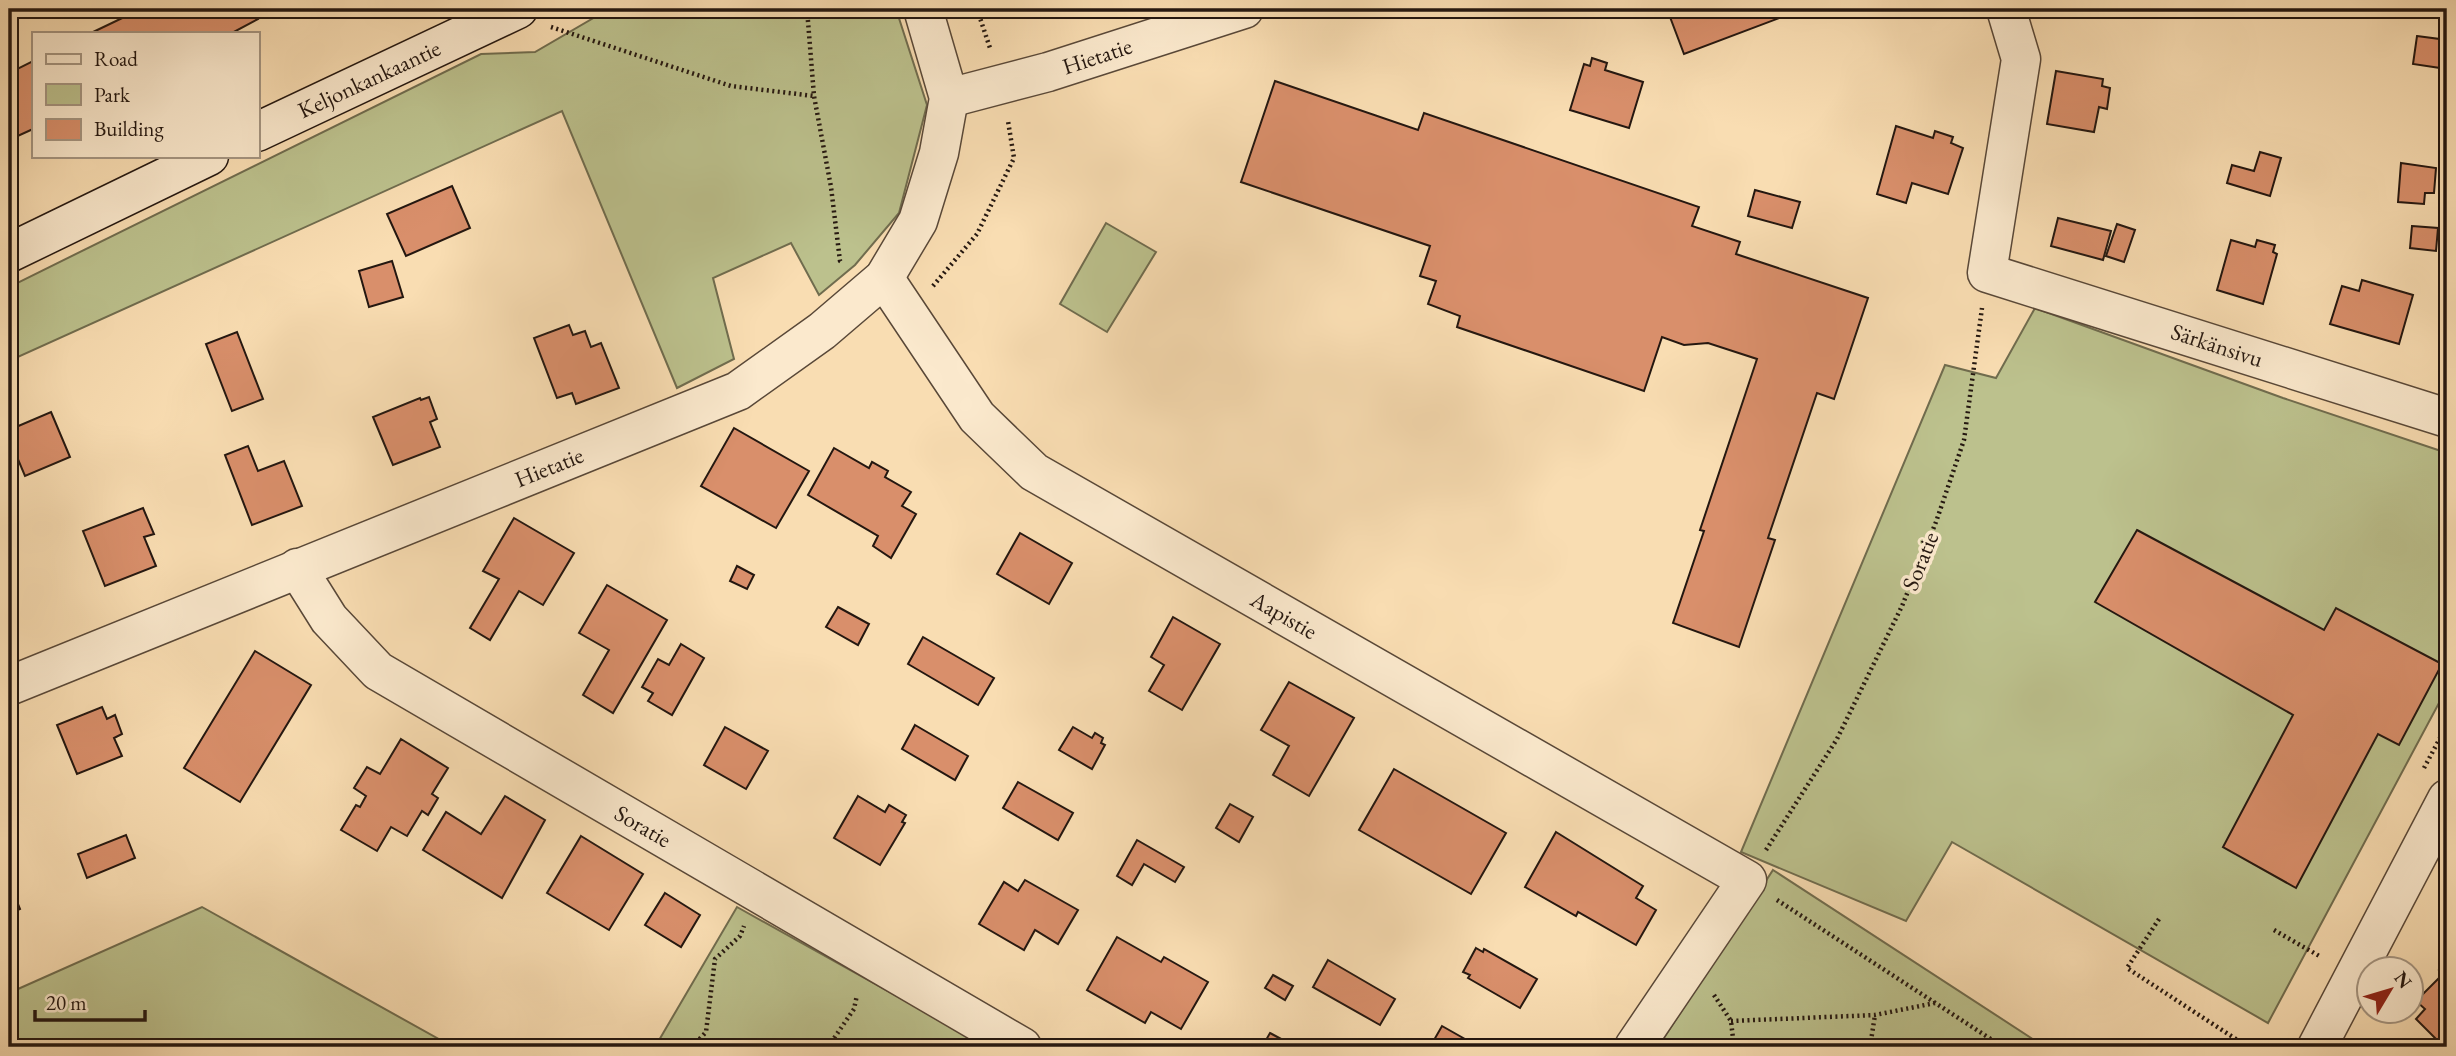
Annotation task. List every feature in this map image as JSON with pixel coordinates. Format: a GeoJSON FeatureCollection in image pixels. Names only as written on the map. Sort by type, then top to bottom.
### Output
{"type":"FeatureCollection","features":[{"type":"Feature","properties":{"kind":"street","name":"Hietatie"},"geometry":{"type":"LineString","coordinates":[[9,686],[738,391],[822,331],[884,278],[918,221],[939,153],[949,98],[923,9]]}},
{"type":"Feature","properties":{"kind":"street","name":"Hietatie"},"geometry":{"type":"LineString","coordinates":[[949,98],[1048,72],[1244,9]]}},
{"type":"Feature","properties":{"kind":"street"},"geometry":{"type":"LineString","coordinates":[[1987,273],[2021,59],[2006,9]]}},
{"type":"Feature","properties":{"kind":"street","name":"Keljonkankaantie"},"geometry":{"type":"LineString","coordinates":[[259,131],[534,18]]}},
{"type":"Feature","properties":{"kind":"street"},"geometry":{"type":"LineString","coordinates":[[9,253],[205,158]]}},
{"type":"Feature","properties":{"kind":"street","name":"Särkänsivu"},"geometry":{"type":"LineString","coordinates":[[1987,273],[2447,418]]}},
{"type":"Feature","properties":{"kind":"street","name":"Aapistie"},"geometry":{"type":"LineString","coordinates":[[884,278],[977,418],[1034,472],[1747,880]]}},
{"type":"Feature","properties":{"kind":"street","name":"Soratie"},"geometry":{"type":"LineString","coordinates":[[297,568],[329,619],[379,671],[1022,1047]]}},
{"type":"Feature","properties":{"kind":"street"},"geometry":{"type":"LineString","coordinates":[[2317,1047],[2447,799]]}},
{"type":"Feature","properties":{"kind":"street"},"geometry":{"type":"LineString","coordinates":[[1634,1047],[1747,880]]}},
{"type":"Feature","properties":{"kind":"path"},"geometry":{"type":"LineString","coordinates":[[807,9],[814,96],[831,187],[840,261],[884,278]]}},
{"type":"Feature","properties":{"kind":"path"},"geometry":{"type":"LineString","coordinates":[[908,315],[977,234],[1014,158],[1002,85],[977,9]]}},
{"type":"Feature","properties":{"kind":"path"},"geometry":{"type":"LineString","coordinates":[[534,18],[731,86],[814,96]]}},
{"type":"Feature","properties":{"kind":"path","name":"Soratie"},"geometry":{"type":"LineString","coordinates":[[1747,880],[1837,739],[1902,606],[1936,522],[1964,440],[1987,273]]}},
{"type":"Feature","properties":{"kind":"path"},"geometry":{"type":"LineString","coordinates":[[1747,880],[2003,1047]]}},
{"type":"Feature","properties":{"kind":"path"},"geometry":{"type":"LineString","coordinates":[[692,1047],[706,1032],[715,959],[740,936],[759,894]]}},
{"type":"Feature","properties":{"kind":"path"},"geometry":{"type":"LineString","coordinates":[[2158,919],[2127,968],[2248,1047]]}},
{"type":"Feature","properties":{"kind":"path"},"geometry":{"type":"LineString","coordinates":[[2274,930],[2321,958]]}},
{"type":"Feature","properties":{"kind":"path"},"geometry":{"type":"LineString","coordinates":[[828,1047],[853,1009],[867,957]]}},
{"type":"Feature","properties":{"kind":"path"},"geometry":{"type":"LineString","coordinates":[[1693,962],[1731,1021],[1734,1047]]}},
{"type":"Feature","properties":{"kind":"path"},"geometry":{"type":"LineString","coordinates":[[1731,1021],[1875,1015],[1935,1003]]}},
{"type":"Feature","properties":{"kind":"path"},"geometry":{"type":"LineString","coordinates":[[1870,1047],[1875,1015]]}},
{"type":"Feature","properties":{"kind":"green space"},"geometry":{"type":"Polygon","coordinates":[[[609,9],[896,9],[927,105],[899,213],[855,265],[819,295],[791,243],[713,278],[734,359],[677,388],[562,111],[9,361],[9,287],[481,54],[535,52],[609,9]]]}},
{"type":"Feature","properties":{"kind":"green space"},"geometry":{"type":"Polygon","coordinates":[[[1106,223],[1156,252],[1107,332],[1060,304],[1106,223]]]}},
{"type":"Feature","properties":{"kind":"green space"},"geometry":{"type":"Polygon","coordinates":[[[2035,308],[2283,398],[2447,453],[2447,688],[2268,1023],[1952,842],[1906,921],[1741,852],[1945,365],[1996,378],[2035,308]]]}},
{"type":"Feature","properties":{"kind":"green space"},"geometry":{"type":"Polygon","coordinates":[[[1773,870],[2045,1047],[1658,1047],[1773,870]]]}},
{"type":"Feature","properties":{"kind":"green space"},"geometry":{"type":"Polygon","coordinates":[[[202,907],[453,1047],[9,1047],[9,993],[202,907]]]}},
{"type":"Feature","properties":{"kind":"green space"},"geometry":{"type":"Polygon","coordinates":[[[737,907],[983,1044],[982,1047],[655,1047],[737,907]]]}},
{"type":"Feature","properties":{"kind":"building"},"geometry":{"type":"Polygon","coordinates":[[[141,9],[253,9],[258,19],[234,32],[93,32],[141,9]]]}},
{"type":"Feature","properties":{"kind":"building"},"geometry":{"type":"Polygon","coordinates":[[[1667,9],[1779,9],[1782,17],[1684,54],[1667,9]]]}},
{"type":"Feature","properties":{"kind":"building"},"geometry":{"type":"Polygon","coordinates":[[[2417,36],[2447,40],[2447,69],[2413,64],[2417,36]]]}},
{"type":"Feature","properties":{"kind":"building"},"geometry":{"type":"Polygon","coordinates":[[[1592,58],[1607,63],[1605,70],[1643,82],[1629,128],[1570,110],[1584,64],[1590,66],[1592,58]]]}},
{"type":"Feature","properties":{"kind":"building"},"geometry":{"type":"Polygon","coordinates":[[[32,62],[32,129],[9,140],[9,73],[32,62]]]}},
{"type":"Feature","properties":{"kind":"building"},"geometry":{"type":"Polygon","coordinates":[[[2056,71],[2103,79],[2102,86],[2110,88],[2107,109],[2099,107],[2094,132],[2047,124],[2056,71]]]}},
{"type":"Feature","properties":{"kind":"building"},"geometry":{"type":"Polygon","coordinates":[[[1275,81],[1418,130],[1424,113],[1699,207],[1692,226],[1740,242],[1736,254],[1868,298],[1834,399],[1817,393],[1768,538],[1775,540],[1739,647],[1673,623],[1704,531],[1700,530],[1757,359],[1708,343],[1684,345],[1662,337],[1644,391],[1457,327],[1460,316],[1428,304],[1436,281],[1420,276],[1430,246],[1241,182],[1275,81]]]}},
{"type":"Feature","properties":{"kind":"building"},"geometry":{"type":"Polygon","coordinates":[[[1896,126],[1933,138],[1935,131],[1953,137],[1951,143],[1963,148],[1948,194],[1912,183],[1906,203],[1877,194],[1896,126]]]}},
{"type":"Feature","properties":{"kind":"building"},"geometry":{"type":"Polygon","coordinates":[[[2260,152],[2281,158],[2270,196],[2227,183],[2232,165],[2254,171],[2260,152]]]}},
{"type":"Feature","properties":{"kind":"building"},"geometry":{"type":"Polygon","coordinates":[[[2401,163],[2436,168],[2434,193],[2425,193],[2424,204],[2398,202],[2401,163]]]}},
{"type":"Feature","properties":{"kind":"building"},"geometry":{"type":"Polygon","coordinates":[[[452,186],[470,228],[406,256],[387,214],[452,186]]]}},
{"type":"Feature","properties":{"kind":"building"},"geometry":{"type":"Polygon","coordinates":[[[1755,190],[1800,202],[1792,228],[1748,216],[1755,190]]]}},
{"type":"Feature","properties":{"kind":"building"},"geometry":{"type":"Polygon","coordinates":[[[2058,218],[2111,231],[2103,260],[2051,246],[2058,218]]]}},
{"type":"Feature","properties":{"kind":"building"},"geometry":{"type":"Polygon","coordinates":[[[2117,224],[2135,230],[2124,262],[2106,256],[2117,224]]]}},
{"type":"Feature","properties":{"kind":"building"},"geometry":{"type":"Polygon","coordinates":[[[2412,226],[2438,228],[2436,251],[2410,248],[2412,226]]]}},
{"type":"Feature","properties":{"kind":"building"},"geometry":{"type":"Polygon","coordinates":[[[2231,240],[2255,247],[2257,240],[2275,245],[2273,252],[2277,254],[2263,304],[2217,290],[2231,240]]]}},
{"type":"Feature","properties":{"kind":"building"},"geometry":{"type":"Polygon","coordinates":[[[392,261],[403,297],[369,307],[359,271],[392,261]]]}},
{"type":"Feature","properties":{"kind":"building"},"geometry":{"type":"Polygon","coordinates":[[[2362,280],[2413,295],[2399,344],[2330,324],[2342,286],[2359,291],[2362,280]]]}},
{"type":"Feature","properties":{"kind":"building"},"geometry":{"type":"Polygon","coordinates":[[[569,325],[573,335],[585,331],[591,347],[601,343],[619,388],[576,404],[572,393],[557,398],[534,338],[569,325]]]}},
{"type":"Feature","properties":{"kind":"building"},"geometry":{"type":"Polygon","coordinates":[[[237,332],[263,399],[232,411],[206,344],[237,332]]]}},
{"type":"Feature","properties":{"kind":"building"},"geometry":{"type":"Polygon","coordinates":[[[429,397],[437,419],[430,422],[440,447],[393,465],[373,417],[429,397]]]}},
{"type":"Feature","properties":{"kind":"building"},"geometry":{"type":"Polygon","coordinates":[[[51,412],[70,457],[25,476],[9,438],[9,430],[51,412]]]}},
{"type":"Feature","properties":{"kind":"building"},"geometry":{"type":"Polygon","coordinates":[[[734,428],[809,471],[776,528],[701,486],[734,428]]]}},
{"type":"Feature","properties":{"kind":"building"},"geometry":{"type":"Polygon","coordinates":[[[248,446],[258,471],[284,461],[302,506],[252,525],[225,455],[248,446]]]}},
{"type":"Feature","properties":{"kind":"building"},"geometry":{"type":"Polygon","coordinates":[[[834,448],[869,468],[872,462],[888,471],[885,477],[911,492],[902,506],[916,514],[891,558],[873,546],[878,536],[808,495],[834,448]]]}},
{"type":"Feature","properties":{"kind":"building"},"geometry":{"type":"Polygon","coordinates":[[[143,508],[154,534],[144,537],[156,566],[105,586],[83,531],[143,508]]]}},
{"type":"Feature","properties":{"kind":"building"},"geometry":{"type":"Polygon","coordinates":[[[514,518],[574,553],[543,605],[519,591],[490,640],[470,628],[499,579],[483,571],[514,518]]]}},
{"type":"Feature","properties":{"kind":"building"},"geometry":{"type":"Polygon","coordinates":[[[2137,530],[2324,630],[2336,608],[2442,664],[2399,745],[2378,734],[2296,888],[2223,847],[2293,715],[2095,602],[2137,530]]]}},
{"type":"Feature","properties":{"kind":"building"},"geometry":{"type":"Polygon","coordinates":[[[1020,533],[1072,563],[1049,604],[997,574],[1020,533]]]}},
{"type":"Feature","properties":{"kind":"building"},"geometry":{"type":"Polygon","coordinates":[[[737,566],[754,575],[747,589],[730,581],[737,566]]]}},
{"type":"Feature","properties":{"kind":"building"},"geometry":{"type":"Polygon","coordinates":[[[607,585],[667,620],[613,713],[583,695],[609,650],[579,633],[607,585]]]}},
{"type":"Feature","properties":{"kind":"building"},"geometry":{"type":"Polygon","coordinates":[[[838,607],[869,624],[858,645],[826,627],[838,607]]]}},
{"type":"Feature","properties":{"kind":"building"},"geometry":{"type":"Polygon","coordinates":[[[1173,617],[1220,644],[1182,710],[1149,691],[1164,665],[1151,657],[1173,617]]]}},
{"type":"Feature","properties":{"kind":"building"},"geometry":{"type":"Polygon","coordinates":[[[923,637],[994,678],[978,705],[908,664],[923,637]]]}},
{"type":"Feature","properties":{"kind":"building"},"geometry":{"type":"Polygon","coordinates":[[[681,644],[704,658],[672,715],[648,701],[653,693],[642,687],[658,659],[669,665],[681,644]]]}},
{"type":"Feature","properties":{"kind":"building"},"geometry":{"type":"Polygon","coordinates":[[[255,651],[311,685],[240,802],[184,768],[255,651]]]}},
{"type":"Feature","properties":{"kind":"building"},"geometry":{"type":"Polygon","coordinates":[[[1289,682],[1354,718],[1309,796],[1273,775],[1289,746],[1261,730],[1289,682]]]}},
{"type":"Feature","properties":{"kind":"building"},"geometry":{"type":"Polygon","coordinates":[[[102,707],[107,719],[115,715],[122,734],[114,738],[122,756],[77,774],[57,725],[102,707]]]}},
{"type":"Feature","properties":{"kind":"building"},"geometry":{"type":"Polygon","coordinates":[[[915,725],[968,756],[955,780],[902,749],[915,725]]]}},
{"type":"Feature","properties":{"kind":"building"},"geometry":{"type":"Polygon","coordinates":[[[725,727],[768,751],[746,789],[704,765],[725,727]]]}},
{"type":"Feature","properties":{"kind":"building"},"geometry":{"type":"Polygon","coordinates":[[[1073,727],[1092,738],[1095,733],[1103,738],[1101,743],[1105,745],[1092,769],[1059,750],[1073,727]]]}},
{"type":"Feature","properties":{"kind":"building"},"geometry":{"type":"Polygon","coordinates":[[[401,739],[448,768],[432,794],[438,798],[428,815],[422,811],[407,836],[391,827],[377,851],[341,830],[356,805],[360,807],[366,796],[354,788],[367,767],[380,774],[401,739]]]}},
{"type":"Feature","properties":{"kind":"building"},"geometry":{"type":"Polygon","coordinates":[[[1394,769],[1506,833],[1471,894],[1359,830],[1394,769]]]}},
{"type":"Feature","properties":{"kind":"building"},"geometry":{"type":"Polygon","coordinates":[[[1018,782],[1073,813],[1058,840],[1003,808],[1018,782]]]}},
{"type":"Feature","properties":{"kind":"building"},"geometry":{"type":"Polygon","coordinates":[[[505,796],[545,820],[502,898],[423,850],[446,812],[481,834],[505,796]]]}},
{"type":"Feature","properties":{"kind":"building"},"geometry":{"type":"Polygon","coordinates":[[[858,796],[885,812],[889,805],[906,815],[902,822],[905,823],[880,865],[834,838],[858,796]]]}},
{"type":"Feature","properties":{"kind":"building"},"geometry":{"type":"Polygon","coordinates":[[[1230,804],[1253,817],[1239,842],[1216,828],[1230,804]]]}},
{"type":"Feature","properties":{"kind":"building"},"geometry":{"type":"Polygon","coordinates":[[[1556,832],[1643,886],[1636,898],[1656,910],[1636,945],[1578,912],[1576,916],[1525,887],[1556,832]]]}},
{"type":"Feature","properties":{"kind":"building"},"geometry":{"type":"Polygon","coordinates":[[[126,835],[135,858],[87,878],[78,854],[126,835]]]}},
{"type":"Feature","properties":{"kind":"building"},"geometry":{"type":"Polygon","coordinates":[[[581,836],[643,874],[609,930],[547,893],[581,836]]]}},
{"type":"Feature","properties":{"kind":"building"},"geometry":{"type":"Polygon","coordinates":[[[1137,840],[1184,867],[1175,882],[1144,864],[1132,885],[1117,876],[1137,840]]]}},
{"type":"Feature","properties":{"kind":"building"},"geometry":{"type":"Polygon","coordinates":[[[1025,880],[1078,910],[1058,944],[1035,930],[1024,950],[979,924],[1004,882],[1018,891],[1025,880]]]}},
{"type":"Feature","properties":{"kind":"building"},"geometry":{"type":"Polygon","coordinates":[[[9,882],[20,909],[9,914],[9,882]]]}},
{"type":"Feature","properties":{"kind":"building"},"geometry":{"type":"Polygon","coordinates":[[[665,893],[700,915],[681,947],[645,925],[665,893]]]}},
{"type":"Feature","properties":{"kind":"building"},"geometry":{"type":"Polygon","coordinates":[[[1117,937],[1161,962],[1164,957],[1208,982],[1181,1029],[1151,1012],[1145,1023],[1087,990],[1117,937]]]}},
{"type":"Feature","properties":{"kind":"building"},"geometry":{"type":"Polygon","coordinates":[[[1476,948],[1483,952],[1484,949],[1537,979],[1520,1008],[1468,978],[1470,975],[1463,972],[1476,948]]]}},
{"type":"Feature","properties":{"kind":"building"},"geometry":{"type":"Polygon","coordinates":[[[1328,960],[1395,999],[1380,1025],[1313,987],[1328,960]]]}},
{"type":"Feature","properties":{"kind":"building"},"geometry":{"type":"Polygon","coordinates":[[[2447,962],[2447,1047],[2421,1024],[2424,1024],[2424,993],[2443,974],[2439,970],[2447,962]]]}},
{"type":"Feature","properties":{"kind":"building"},"geometry":{"type":"Polygon","coordinates":[[[1273,975],[1293,986],[1285,1000],[1265,988],[1273,975]]]}},
{"type":"Feature","properties":{"kind":"building"},"geometry":{"type":"Polygon","coordinates":[[[1442,1026],[1479,1047],[1430,1047],[1442,1026]]]}},
{"type":"Feature","properties":{"kind":"building"},"geometry":{"type":"Polygon","coordinates":[[[1270,1033],[1296,1047],[1262,1047],[1270,1033]]]}}]}
